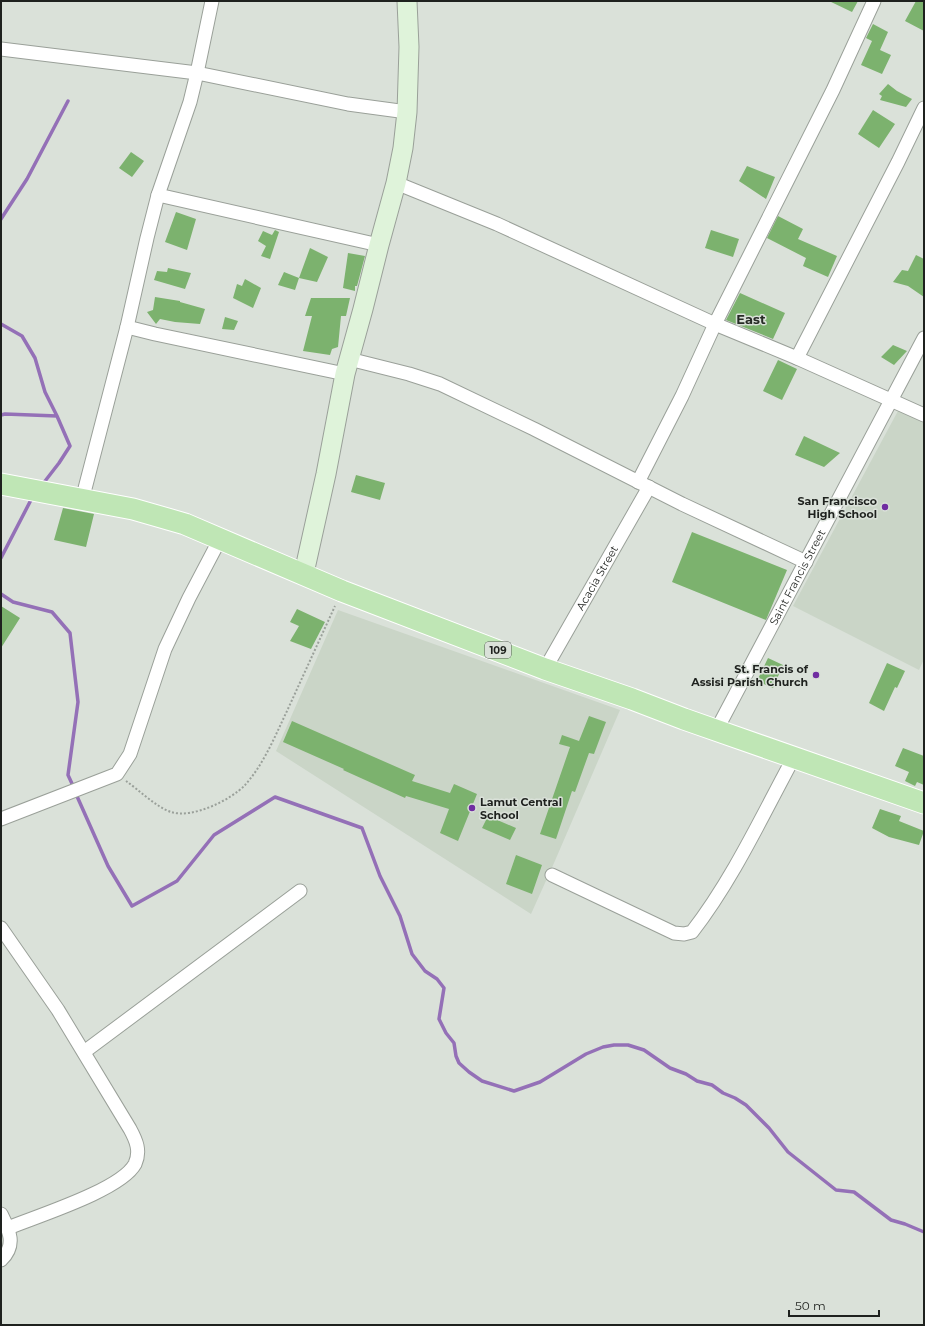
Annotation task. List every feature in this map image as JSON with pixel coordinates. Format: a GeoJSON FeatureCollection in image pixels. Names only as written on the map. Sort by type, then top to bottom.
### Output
{"type":"FeatureCollection","features":[{"type":"Feature","properties":{"kind":"main road","name":"109"},"geometry":{"type":"LineString","coordinates":[[8,485],[133,509],[185,524],[304,573],[342,591],[545,669],[716,731],[924,803]]}},
{"type":"Feature","properties":{"kind":"street"},"geometry":{"type":"LineString","coordinates":[[77,499],[127,327],[158,195],[190,102],[212,1]]}},
{"type":"Feature","properties":{"kind":"street"},"geometry":{"type":"LineString","coordinates":[[304,573],[326,474],[347,366],[364,309],[379,245],[396,183],[403,148],[407,112],[409,47],[407,1]]}},
{"type":"Feature","properties":{"kind":"street","name":"Acacia Street"},"geometry":{"type":"LineString","coordinates":[[545,669],[644,484],[715,324],[833,90],[874,1]]}},
{"type":"Feature","properties":{"kind":"street"},"geometry":{"type":"LineString","coordinates":[[1,49],[197,73],[348,104],[407,112]]}},
{"type":"Feature","properties":{"kind":"street"},"geometry":{"type":"LineString","coordinates":[[797,358],[898,162],[924,108]]}},
{"type":"Feature","properties":{"kind":"street"},"geometry":{"type":"LineString","coordinates":[[396,183],[497,224],[715,324],[797,358],[924,415]]}},
{"type":"Feature","properties":{"kind":"street"},"geometry":{"type":"LineString","coordinates":[[158,195],[379,245]]}},
{"type":"Feature","properties":{"kind":"street"},"geometry":{"type":"LineString","coordinates":[[127,327],[170,338],[347,366],[409,374],[440,384],[474,399],[682,504],[806,562]]}},
{"type":"Feature","properties":{"kind":"street","name":"Saint Francis Street"},"geometry":{"type":"LineString","coordinates":[[716,731],[924,338]]}},
{"type":"Feature","properties":{"kind":"street"},"geometry":{"type":"LineString","coordinates":[[1,818],[117,774],[130,754],[165,649],[189,598],[220,539]]}},
{"type":"Feature","properties":{"kind":"street"},"geometry":{"type":"LineString","coordinates":[[552,875],[674,933],[684,934],[692,932],[703,918],[740,857],[794,757]]}},
{"type":"Feature","properties":{"kind":"street"},"geometry":{"type":"LineString","coordinates":[[84,1052],[300,891]]}},
{"type":"Feature","properties":{"kind":"street"},"geometry":{"type":"LineString","coordinates":[[1,928],[58,1010],[134,1136],[138,1146],[138,1155],[129,1172],[108,1187],[90,1196],[8,1228]]}},
{"type":"Feature","properties":{"kind":"street"},"geometry":{"type":"LineString","coordinates":[[1,1214],[10,1233],[8,1251],[1,1260]]}},
{"type":"Feature","properties":{"kind":"path"},"geometry":{"type":"LineString","coordinates":[[117,774],[158,805],[170,812],[179,814],[204,809],[231,796],[245,785],[259,766],[272,743],[342,591]]}},
{"type":"Feature","properties":{"kind":"shaded area","name":"San Francisco High School"},"geometry":{"type":"Polygon","coordinates":[[[899,409],[924,419],[924,659],[919,670],[793,606],[899,409]]]}},
{"type":"Feature","properties":{"kind":"shaded area","name":"Lamut Central School"},"geometry":{"type":"Polygon","coordinates":[[[338,610],[620,710],[531,914],[276,751],[338,610]]]}},
{"type":"Feature","properties":{"kind":"building"},"geometry":{"type":"Polygon","coordinates":[[[829,1],[858,1],[852,12],[829,1]]]}},
{"type":"Feature","properties":{"kind":"building"},"geometry":{"type":"Polygon","coordinates":[[[916,1],[924,1],[924,31],[905,21],[916,1]]]}},
{"type":"Feature","properties":{"kind":"building"},"geometry":{"type":"Polygon","coordinates":[[[873,24],[888,32],[880,50],[891,55],[882,74],[861,65],[872,41],[866,38],[873,24]]]}},
{"type":"Feature","properties":{"kind":"building"},"geometry":{"type":"Polygon","coordinates":[[[888,84],[912,99],[906,107],[880,100],[882,96],[879,94],[888,84]]]}},
{"type":"Feature","properties":{"kind":"building"},"geometry":{"type":"Polygon","coordinates":[[[873,110],[895,124],[879,148],[858,134],[873,110]]]}},
{"type":"Feature","properties":{"kind":"building"},"geometry":{"type":"Polygon","coordinates":[[[131,152],[144,161],[132,177],[119,168],[131,152]]]}},
{"type":"Feature","properties":{"kind":"building"},"geometry":{"type":"Polygon","coordinates":[[[747,166],[775,177],[766,199],[739,181],[747,166]]]}},
{"type":"Feature","properties":{"kind":"building"},"geometry":{"type":"Polygon","coordinates":[[[176,212],[196,219],[187,250],[165,242],[176,212]]]}},
{"type":"Feature","properties":{"kind":"building"},"geometry":{"type":"Polygon","coordinates":[[[778,216],[803,229],[798,239],[837,256],[828,277],[803,266],[806,258],[767,238],[778,216]]]}},
{"type":"Feature","properties":{"kind":"building"},"geometry":{"type":"Polygon","coordinates":[[[275,230],[279,232],[270,259],[261,256],[266,246],[258,241],[263,231],[272,235],[275,230]]]}},
{"type":"Feature","properties":{"kind":"building"},"geometry":{"type":"Polygon","coordinates":[[[711,230],[739,239],[733,257],[705,248],[711,230]]]}},
{"type":"Feature","properties":{"kind":"building"},"geometry":{"type":"Polygon","coordinates":[[[310,248],[328,257],[317,282],[299,278],[310,248]]]}},
{"type":"Feature","properties":{"kind":"building"},"geometry":{"type":"Polygon","coordinates":[[[348,253],[365,256],[357,286],[355,286],[355,291],[343,288],[348,253]]]}},
{"type":"Feature","properties":{"kind":"building"},"geometry":{"type":"Polygon","coordinates":[[[916,255],[924,259],[924,297],[908,286],[893,282],[902,270],[908,271],[916,255]]]}},
{"type":"Feature","properties":{"kind":"building"},"geometry":{"type":"Polygon","coordinates":[[[168,268],[191,273],[185,289],[154,280],[157,271],[167,272],[168,268]]]}},
{"type":"Feature","properties":{"kind":"building"},"geometry":{"type":"Polygon","coordinates":[[[284,272],[299,278],[295,290],[278,285],[284,272]]]}},
{"type":"Feature","properties":{"kind":"building"},"geometry":{"type":"Polygon","coordinates":[[[245,279],[261,288],[253,308],[233,298],[237,284],[242,286],[245,279]]]}},
{"type":"Feature","properties":{"kind":"building"},"geometry":{"type":"Polygon","coordinates":[[[740,293],[785,313],[773,339],[726,320],[740,293]]]}},
{"type":"Feature","properties":{"kind":"building"},"geometry":{"type":"Polygon","coordinates":[[[155,297],[180,301],[205,309],[200,324],[160,319],[156,324],[147,312],[153,310],[155,297]]]}},
{"type":"Feature","properties":{"kind":"building"},"geometry":{"type":"Polygon","coordinates":[[[311,298],[350,298],[346,316],[341,316],[338,347],[332,349],[330,355],[303,351],[312,316],[305,316],[311,298]]]}},
{"type":"Feature","properties":{"kind":"building"},"geometry":{"type":"Polygon","coordinates":[[[225,317],[238,321],[234,330],[222,329],[225,317]]]}},
{"type":"Feature","properties":{"kind":"building"},"geometry":{"type":"Polygon","coordinates":[[[893,345],[907,351],[894,365],[881,357],[893,345]]]}},
{"type":"Feature","properties":{"kind":"building"},"geometry":{"type":"Polygon","coordinates":[[[778,360],[797,369],[782,400],[763,391],[778,360]]]}},
{"type":"Feature","properties":{"kind":"building"},"geometry":{"type":"Polygon","coordinates":[[[804,436],[840,453],[824,467],[795,455],[804,436]]]}},
{"type":"Feature","properties":{"kind":"building"},"geometry":{"type":"Polygon","coordinates":[[[356,475],[385,483],[380,500],[351,492],[356,475]]]}},
{"type":"Feature","properties":{"kind":"building"},"geometry":{"type":"Polygon","coordinates":[[[63,508],[94,514],[86,547],[54,540],[63,508]]]}},
{"type":"Feature","properties":{"kind":"building"},"geometry":{"type":"Polygon","coordinates":[[[692,532],[787,570],[766,620],[672,582],[692,532]]]}},
{"type":"Feature","properties":{"kind":"building"},"geometry":{"type":"Polygon","coordinates":[[[1,606],[20,618],[1,648],[1,606]]]}},
{"type":"Feature","properties":{"kind":"building"},"geometry":{"type":"Polygon","coordinates":[[[297,609],[325,622],[311,649],[290,641],[299,626],[290,622],[297,609]]]}},
{"type":"Feature","properties":{"kind":"building"},"geometry":{"type":"Polygon","coordinates":[[[768,658],[783,665],[773,688],[757,681],[768,658]]]}},
{"type":"Feature","properties":{"kind":"building"},"geometry":{"type":"Polygon","coordinates":[[[887,663],[905,671],[897,688],[895,687],[884,711],[869,703],[887,663]]]}},
{"type":"Feature","properties":{"kind":"building"},"geometry":{"type":"Polygon","coordinates":[[[589,716],[606,722],[594,754],[589,753],[575,792],[572,791],[556,839],[540,834],[570,747],[559,744],[562,735],[579,741],[589,716]]]}},
{"type":"Feature","properties":{"kind":"building"},"geometry":{"type":"Polygon","coordinates":[[[292,721],[415,775],[412,781],[450,793],[454,784],[477,794],[458,841],[440,833],[449,809],[406,796],[405,798],[283,742],[292,721]]]}},
{"type":"Feature","properties":{"kind":"building"},"geometry":{"type":"Polygon","coordinates":[[[903,748],[924,756],[924,785],[917,782],[915,786],[905,781],[909,772],[895,766],[903,748]]]}},
{"type":"Feature","properties":{"kind":"building"},"geometry":{"type":"Polygon","coordinates":[[[880,809],[901,816],[899,821],[924,831],[919,845],[889,837],[872,828],[880,809]]]}},
{"type":"Feature","properties":{"kind":"building"},"geometry":{"type":"Polygon","coordinates":[[[488,816],[516,828],[510,840],[482,828],[488,816]]]}},
{"type":"Feature","properties":{"kind":"building"},"geometry":{"type":"Polygon","coordinates":[[[516,855],[542,865],[532,894],[506,884],[516,855]]]}},
{"type":"Feature","properties":{"kind":"waterway"},"geometry":{"type":"LineString","coordinates":[[1,219],[27,179],[68,101]]}},
{"type":"Feature","properties":{"kind":"waterway"},"geometry":{"type":"LineString","coordinates":[[1,324],[22,336],[35,358],[45,392],[57,416]]}},
{"type":"Feature","properties":{"kind":"waterway"},"geometry":{"type":"LineString","coordinates":[[1,415],[57,416],[70,446],[42,485]]}},
{"type":"Feature","properties":{"kind":"waterway"},"geometry":{"type":"LineString","coordinates":[[1,558],[33,496]]}},
{"type":"Feature","properties":{"kind":"waterway"},"geometry":{"type":"LineString","coordinates":[[1,594],[13,602],[52,612],[70,633],[78,702],[68,775],[74,788]]}},
{"type":"Feature","properties":{"kind":"waterway"},"geometry":{"type":"LineString","coordinates":[[76,794],[108,866],[132,906],[177,881],[214,835],[275,797],[362,828],[380,876],[400,916],[412,954],[425,971],[437,979],[444,988],[439,1019],[446,1033],[454,1043],[456,1056],[459,1063],[469,1072],[482,1081],[514,1091],[540,1082],[586,1054],[603,1047],[628,1045],[644,1050],[670,1068],[686,1074],[697,1081],[712,1085],[723,1093],[746,1105],[769,1128],[788,1152],[836,1190],[854,1192],[891,1220],[924,1232]]}},
{"type":"Feature","properties":{"kind":"place","name":"San Francisco High School"},"geometry":{"type":"Point","coordinates":[885,507]}},
{"type":"Feature","properties":{"kind":"place","name":"St. Francis of Assisi Parish Church"},"geometry":{"type":"Point","coordinates":[816,675]}},
{"type":"Feature","properties":{"kind":"place","name":"Lamut Central School"},"geometry":{"type":"Point","coordinates":[472,808]}},
{"type":"Feature","properties":{"kind":"district","name":"East"},"geometry":{"type":"Point","coordinates":[751,319]}}]}
